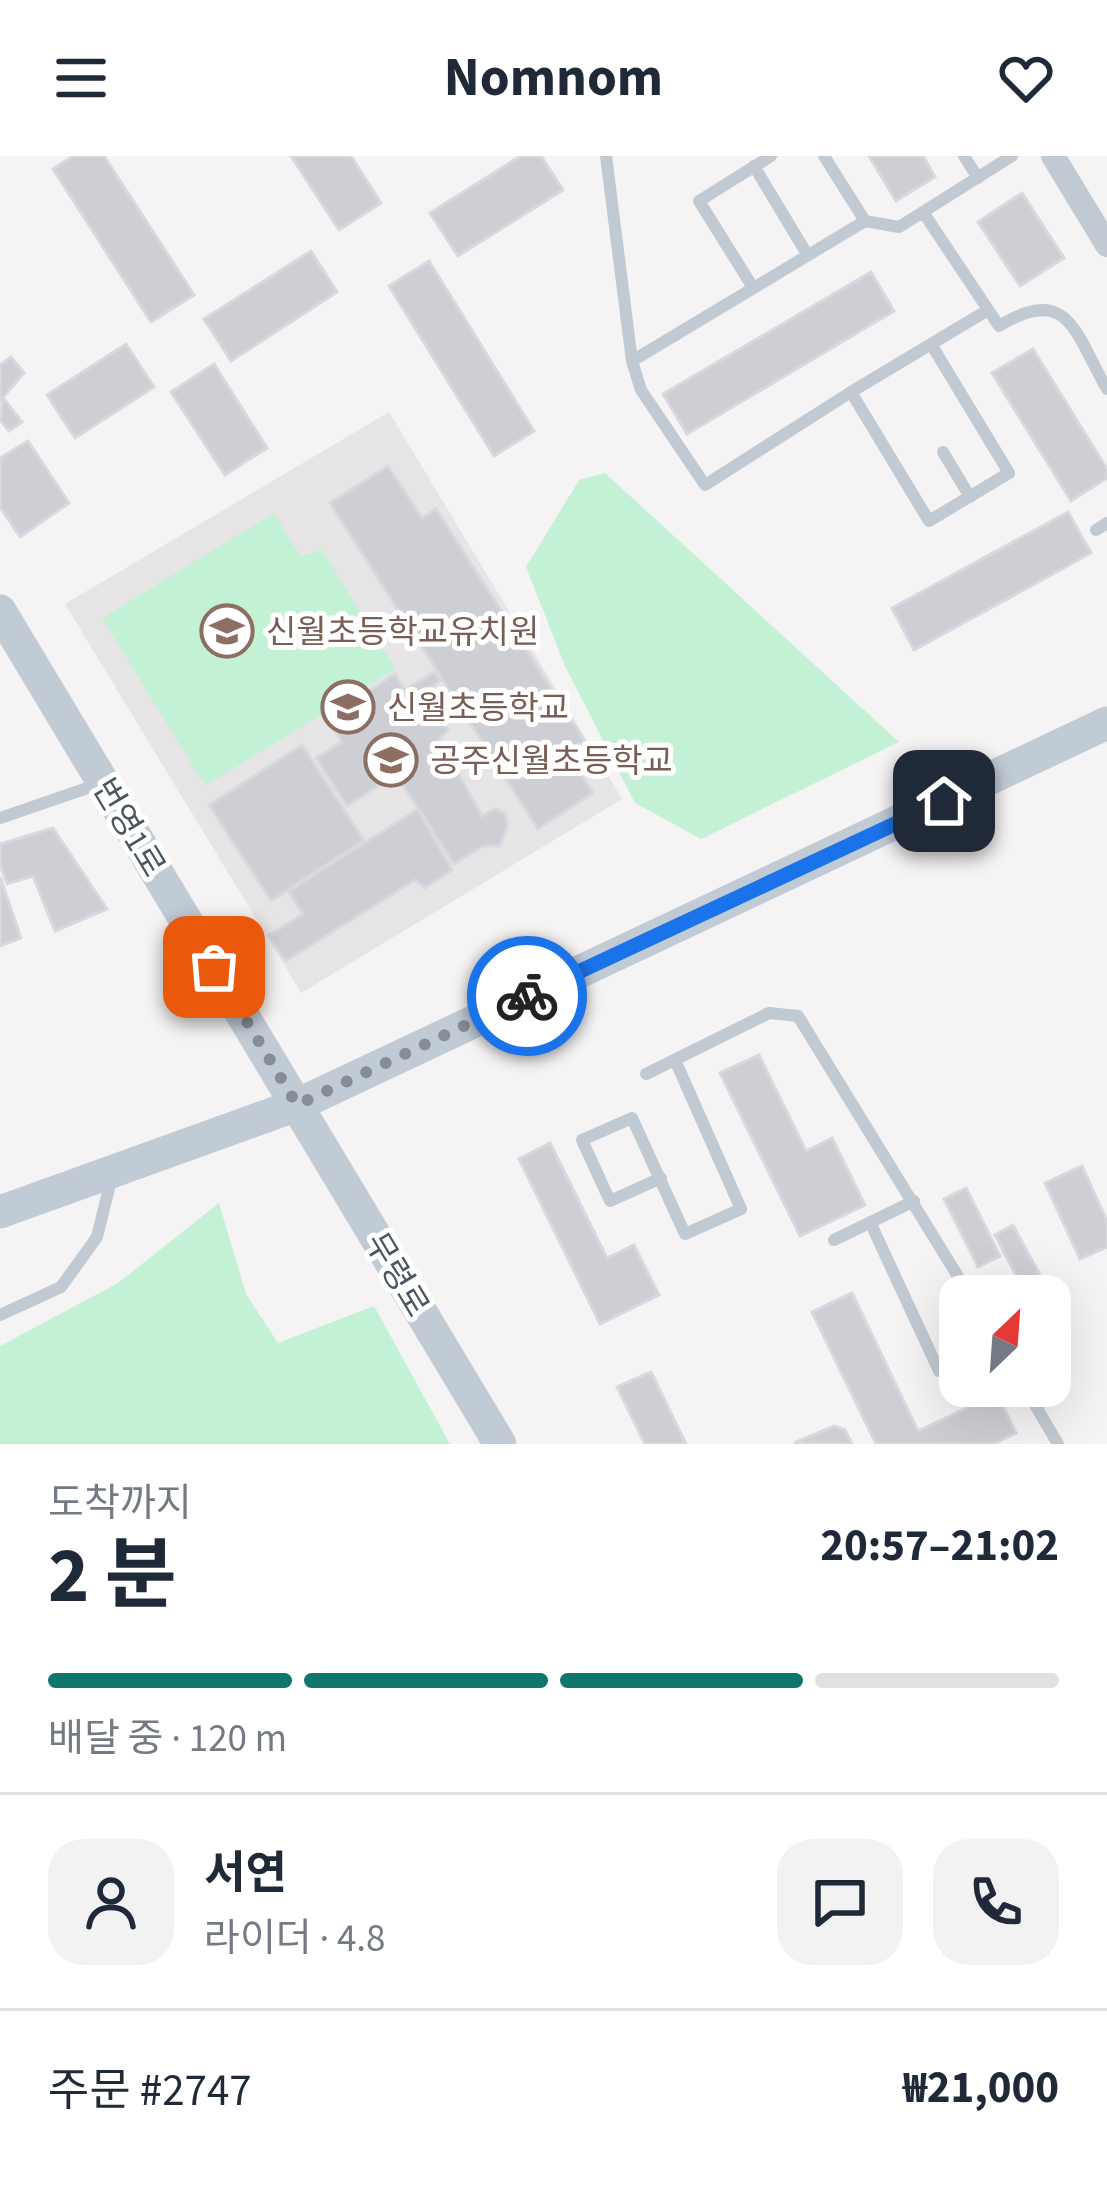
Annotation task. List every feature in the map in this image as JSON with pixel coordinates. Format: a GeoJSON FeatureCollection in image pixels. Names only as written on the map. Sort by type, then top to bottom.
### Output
{"type":"FeatureCollection","features":[{"type":"Feature","properties":{"kind":"main road","name":"번영1로"},"geometry":{"type":"LineString","coordinates":[[0,611],[297,1105]]}},
{"type":"Feature","properties":{"kind":"main road"},"geometry":{"type":"LineString","coordinates":[[0,1212],[297,1105],[1107,723]]}},
{"type":"Feature","properties":{"kind":"main road","name":"무령로"},"geometry":{"type":"LineString","coordinates":[[297,1105],[500,1444]]}},
{"type":"Feature","properties":{"kind":"street"},"geometry":{"type":"LineString","coordinates":[[1053,156],[1107,245]]}},
{"type":"Feature","properties":{"kind":"lane"},"geometry":{"type":"LineString","coordinates":[[606,156],[632,361],[641,390],[704,484],[988,310]]}},
{"type":"Feature","properties":{"kind":"lane"},"geometry":{"type":"LineString","coordinates":[[752,286],[699,201],[771,156]]}},
{"type":"Feature","properties":{"kind":"lane"},"geometry":{"type":"LineString","coordinates":[[824,156],[865,221]]}},
{"type":"Feature","properties":{"kind":"lane"},"geometry":{"type":"LineString","coordinates":[[964,156],[978,178]]}},
{"type":"Feature","properties":{"kind":"lane"},"geometry":{"type":"LineString","coordinates":[[632,361],[865,221],[899,227],[1012,156]]}},
{"type":"Feature","properties":{"kind":"lane"},"geometry":{"type":"LineString","coordinates":[[754,166],[807,254]]}},
{"type":"Feature","properties":{"kind":"lane"},"geometry":{"type":"LineString","coordinates":[[923,212],[999,326],[1028,308],[1055,310],[1068,322],[1107,389]]}},
{"type":"Feature","properties":{"kind":"lane"},"geometry":{"type":"LineString","coordinates":[[851,392],[929,521],[970,497],[1009,473],[931,344]]}},
{"type":"Feature","properties":{"kind":"lane"},"geometry":{"type":"LineString","coordinates":[[943,452],[970,497]]}},
{"type":"Feature","properties":{"kind":"lane"},"geometry":{"type":"LineString","coordinates":[[0,818],[103,783]]}},
{"type":"Feature","properties":{"kind":"lane"},"geometry":{"type":"LineString","coordinates":[[646,1074],[770,1013],[798,1016],[958,1275]]}},
{"type":"Feature","properties":{"kind":"lane"},"geometry":{"type":"LineString","coordinates":[[661,1178],[610,1201],[582,1140],[632,1118],[661,1178],[685,1234],[741,1208],[675,1060]]}},
{"type":"Feature","properties":{"kind":"lane"},"geometry":{"type":"LineString","coordinates":[[0,1315],[61,1287],[98,1238],[114,1169]]}},
{"type":"Feature","properties":{"kind":"lane"},"geometry":{"type":"LineString","coordinates":[[834,1240],[914,1201]]}},
{"type":"Feature","properties":{"kind":"lane"},"geometry":{"type":"LineString","coordinates":[[870,1222],[939,1370]]}},
{"type":"Feature","properties":{"kind":"lane"},"geometry":{"type":"LineString","coordinates":[[1035,1407],[1053,1442]]}},
{"type":"Feature","properties":{"kind":"shaded area","name":"신월초등학교"},"geometry":{"type":"Polygon","coordinates":[[[389,412],[622,799],[301,993],[65,604],[389,412]]]}},
{"type":"Feature","properties":{"kind":"green space"},"geometry":{"type":"Polygon","coordinates":[[[605,473],[899,742],[701,839],[635,803],[565,666],[526,567],[579,480],[605,473]]]}},
{"type":"Feature","properties":{"kind":"green space"},"geometry":{"type":"Polygon","coordinates":[[[274,513],[300,556],[322,550],[396,669],[205,786],[102,618],[274,513]]]}},
{"type":"Feature","properties":{"kind":"green space"},"geometry":{"type":"Polygon","coordinates":[[[219,1203],[246,1294],[278,1343],[374,1306],[450,1444],[0,1444],[0,1346],[118,1283],[219,1203]]]}},
{"type":"Feature","properties":{"kind":"building"},"geometry":{"type":"Polygon","coordinates":[[[73,156],[104,156],[194,295],[151,322],[53,169],[73,156]]]}},
{"type":"Feature","properties":{"kind":"building"},"geometry":{"type":"Polygon","coordinates":[[[291,156],[351,156],[381,203],[339,230],[291,156]]]}},
{"type":"Feature","properties":{"kind":"building"},"geometry":{"type":"Polygon","coordinates":[[[521,156],[541,156],[563,190],[458,256],[430,213],[521,156]]]}},
{"type":"Feature","properties":{"kind":"building"},"geometry":{"type":"Polygon","coordinates":[[[869,156],[923,156],[935,177],[896,201],[869,156]]]}},
{"type":"Feature","properties":{"kind":"building"},"geometry":{"type":"Polygon","coordinates":[[[1022,193],[1064,258],[1020,286],[978,222],[1022,193]]]}},
{"type":"Feature","properties":{"kind":"building"},"geometry":{"type":"Polygon","coordinates":[[[311,251],[337,292],[231,361],[204,319],[311,251]]]}},
{"type":"Feature","properties":{"kind":"building"},"geometry":{"type":"Polygon","coordinates":[[[429,261],[534,431],[494,456],[389,286],[429,261]]]}},
{"type":"Feature","properties":{"kind":"building"},"geometry":{"type":"Polygon","coordinates":[[[871,272],[894,311],[687,434],[663,394],[871,272]]]}},
{"type":"Feature","properties":{"kind":"building"},"geometry":{"type":"Polygon","coordinates":[[[126,344],[154,387],[75,438],[47,395],[126,344]]]}},
{"type":"Feature","properties":{"kind":"building"},"geometry":{"type":"Polygon","coordinates":[[[1033,349],[1107,469],[1107,478],[1071,501],[992,373],[1033,349]]]}},
{"type":"Feature","properties":{"kind":"building"},"geometry":{"type":"Polygon","coordinates":[[[11,357],[24,373],[0,401],[0,365],[11,357]]]}},
{"type":"Feature","properties":{"kind":"building"},"geometry":{"type":"Polygon","coordinates":[[[214,364],[267,448],[225,475],[171,392],[214,364]]]}},
{"type":"Feature","properties":{"kind":"building"},"geometry":{"type":"Polygon","coordinates":[[[3,398],[22,422],[9,431],[0,420],[3,398]]]}},
{"type":"Feature","properties":{"kind":"building"},"geometry":{"type":"Polygon","coordinates":[[[28,441],[69,503],[20,537],[0,507],[0,458],[28,441]]]}},
{"type":"Feature","properties":{"kind":"building"},"geometry":{"type":"Polygon","coordinates":[[[388,466],[422,518],[436,509],[585,741],[567,753],[593,793],[538,829],[330,503],[388,466]]]}},
{"type":"Feature","properties":{"kind":"building"},"geometry":{"type":"Polygon","coordinates":[[[1068,512],[1091,553],[914,650],[892,608],[1068,512]]]}},
{"type":"Feature","properties":{"kind":"building"},"geometry":{"type":"Polygon","coordinates":[[[434,672],[440,681],[423,692],[448,730],[439,739],[482,816],[495,809],[505,813],[508,824],[500,846],[483,846],[454,864],[396,774],[347,806],[316,758],[342,742],[327,718],[395,674],[405,690],[434,672]]]}},
{"type":"Feature","properties":{"kind":"building"},"geometry":{"type":"Polygon","coordinates":[[[302,745],[364,840],[271,901],[209,805],[302,745]]]}},
{"type":"Feature","properties":{"kind":"building"},"geometry":{"type":"Polygon","coordinates":[[[418,809],[452,870],[425,888],[415,880],[286,961],[269,935],[303,914],[288,891],[418,809]]]}},
{"type":"Feature","properties":{"kind":"building"},"geometry":{"type":"Polygon","coordinates":[[[53,828],[107,909],[55,931],[33,876],[7,884],[0,864],[0,844],[53,828]]]}},
{"type":"Feature","properties":{"kind":"building"},"geometry":{"type":"Polygon","coordinates":[[[0,877],[21,938],[0,946],[0,877]]]}},
{"type":"Feature","properties":{"kind":"building"},"geometry":{"type":"Polygon","coordinates":[[[759,1055],[806,1151],[832,1138],[865,1205],[800,1236],[720,1073],[759,1055]]]}},
{"type":"Feature","properties":{"kind":"building"},"geometry":{"type":"Polygon","coordinates":[[[550,1143],[607,1258],[634,1245],[659,1295],[600,1324],[519,1159],[550,1143]]]}},
{"type":"Feature","properties":{"kind":"building"},"geometry":{"type":"Polygon","coordinates":[[[1082,1166],[1107,1221],[1107,1247],[1080,1259],[1045,1183],[1082,1166]]]}},
{"type":"Feature","properties":{"kind":"building"},"geometry":{"type":"Polygon","coordinates":[[[966,1188],[1000,1256],[978,1267],[944,1199],[966,1188]]]}},
{"type":"Feature","properties":{"kind":"building"},"geometry":{"type":"Polygon","coordinates":[[[1013,1225],[1040,1275],[1016,1275],[995,1235],[1013,1225]]]}},
{"type":"Feature","properties":{"kind":"building"},"geometry":{"type":"Polygon","coordinates":[[[852,1293],[918,1431],[969,1407],[1003,1407],[1016,1433],[993,1444],[876,1444],[812,1312],[852,1293]]]}},
{"type":"Feature","properties":{"kind":"building"},"geometry":{"type":"Polygon","coordinates":[[[651,1372],[686,1444],[645,1444],[617,1387],[651,1372]]]}},
{"type":"Feature","properties":{"kind":"building"},"geometry":{"type":"Polygon","coordinates":[[[834,1426],[845,1430],[852,1444],[794,1443],[834,1426]]]}},
{"type":"Feature","properties":{"kind":"way so far"},"geometry":{"type":"LineString","coordinates":[[214,967],[297,1105],[527,996]]}},
{"type":"Feature","properties":{"kind":"place","name":"신월초등학교유치원"},"geometry":{"type":"Point","coordinates":[227,631]}},
{"type":"Feature","properties":{"kind":"place","name":"신월초등학교"},"geometry":{"type":"Point","coordinates":[348,707]}},
{"type":"Feature","properties":{"kind":"place","name":"공주신월초등학교"},"geometry":{"type":"Point","coordinates":[391,760]}},
{"type":"Feature","properties":{"kind":"route"},"geometry":{"type":"LineString","coordinates":[[527,996],[944,801]]}}]}
